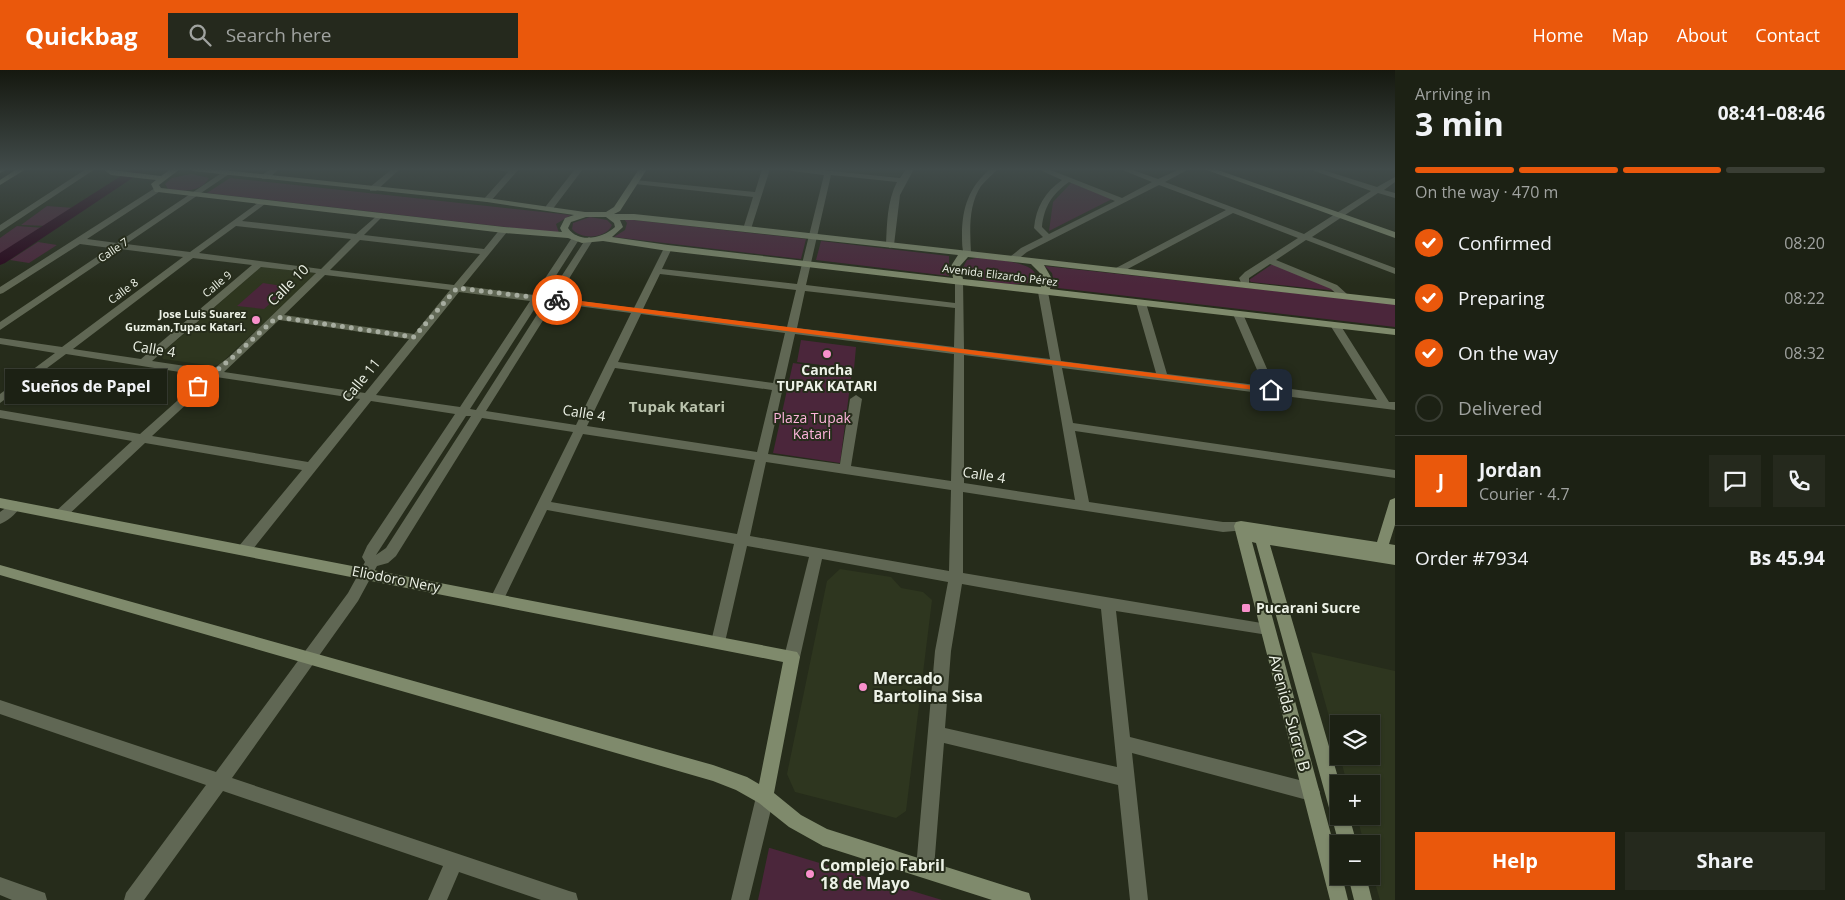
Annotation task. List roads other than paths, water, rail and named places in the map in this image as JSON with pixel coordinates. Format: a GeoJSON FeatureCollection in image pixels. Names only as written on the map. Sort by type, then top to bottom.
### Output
{"type":"FeatureCollection","features":[{"type":"Feature","properties":{"kind":"main road"},"geometry":{"type":"LineString","coordinates":[[314,208],[572,236]]}},
{"type":"Feature","properties":{"kind":"main road"},"geometry":{"type":"LineString","coordinates":[[549,208],[585,214]]}},
{"type":"Feature","properties":{"kind":"main road"},"geometry":{"type":"LineString","coordinates":[[603,238],[617,230],[619,224],[611,216],[617,208]]}},
{"type":"Feature","properties":{"kind":"main road"},"geometry":{"type":"LineString","coordinates":[[1325,208],[1395,228]]}},
{"type":"Feature","properties":{"kind":"main road"},"geometry":{"type":"LineString","coordinates":[[1328,208],[1395,235]]}},
{"type":"Feature","properties":{"kind":"main road"},"geometry":{"type":"LineString","coordinates":[[572,236],[564,228],[566,222],[575,216],[585,214]]}},
{"type":"Feature","properties":{"kind":"main road","name":"Avenida Elizardo Pérez"},"geometry":{"type":"LineString","coordinates":[[585,214],[634,217],[813,236],[1395,302]]}},
{"type":"Feature","properties":{"kind":"main road","name":"Avenida Elizardo Pérez"},"geometry":{"type":"LineString","coordinates":[[572,236],[589,240],[603,238],[668,248],[1395,332]]}},
{"type":"Feature","properties":{"kind":"main road"},"geometry":{"type":"LineString","coordinates":[[960,282],[956,275],[955,266],[958,260],[967,253]]}},
{"type":"Feature","properties":{"kind":"main road"},"geometry":{"type":"LineString","coordinates":[[1033,261],[1042,268],[1048,278],[1048,285],[1043,292]]}},
{"type":"Feature","properties":{"kind":"main road","name":"Eliodoro Nery"},"geometry":{"type":"LineString","coordinates":[[0,503],[244,550],[369,568],[497,599],[792,657]]}},
{"type":"Feature","properties":{"kind":"main road"},"geometry":{"type":"LineString","coordinates":[[1385,552],[1395,504]]}},
{"type":"Feature","properties":{"kind":"main road"},"geometry":{"type":"LineString","coordinates":[[1242,531],[1385,552],[1395,560]]}},
{"type":"Feature","properties":{"kind":"main road","name":"Avenida Sucre B"},"geometry":{"type":"LineString","coordinates":[[1242,531],[1339,900]]}},
{"type":"Feature","properties":{"kind":"main road","name":"Avenida Sucre B"},"geometry":{"type":"LineString","coordinates":[[1261,534],[1330,780]]}},
{"type":"Feature","properties":{"kind":"main road"},"geometry":{"type":"LineString","coordinates":[[0,570],[714,773],[740,783],[765,796],[795,821],[823,837],[1022,900]]}},
{"type":"Feature","properties":{"kind":"main road"},"geometry":{"type":"LineString","coordinates":[[765,796],[792,657]]}},
{"type":"Feature","properties":{"kind":"main road"},"geometry":{"type":"LineString","coordinates":[[1359,885],[1363,900]]}},
{"type":"Feature","properties":{"kind":"street"},"geometry":{"type":"LineString","coordinates":[[0,229],[32,208]]}},
{"type":"Feature","properties":{"kind":"street"},"geometry":{"type":"LineString","coordinates":[[0,291],[130,208]]}},
{"type":"Feature","properties":{"kind":"street","name":"Calle 7"},"geometry":{"type":"LineString","coordinates":[[0,328],[175,208]]}},
{"type":"Feature","properties":{"kind":"street","name":"Calle 8"},"geometry":{"type":"LineString","coordinates":[[0,399],[254,208]]}},
{"type":"Feature","properties":{"kind":"street"},"geometry":{"type":"LineString","coordinates":[[747,229],[753,208]]}},
{"type":"Feature","properties":{"kind":"street"},"geometry":{"type":"LineString","coordinates":[[718,642],[820,208]]}},
{"type":"Feature","properties":{"kind":"street"},"geometry":{"type":"LineString","coordinates":[[890,245],[893,208]]}},
{"type":"Feature","properties":{"kind":"street"},"geometry":{"type":"LineString","coordinates":[[967,208],[967,253]]}},
{"type":"Feature","properties":{"kind":"street"},"geometry":{"type":"LineString","coordinates":[[1041,208],[1038,228],[1048,238]]}},
{"type":"Feature","properties":{"kind":"street"},"geometry":{"type":"LineString","coordinates":[[1014,258],[1024,250],[1109,208]]}},
{"type":"Feature","properties":{"kind":"street"},"geometry":{"type":"LineString","coordinates":[[1226,208],[1395,272]]}},
{"type":"Feature","properties":{"kind":"street"},"geometry":{"type":"LineString","coordinates":[[1246,285],[1244,278],[1248,274],[1354,208]]}},
{"type":"Feature","properties":{"kind":"street"},"geometry":{"type":"LineString","coordinates":[[1119,270],[1232,210]]}},
{"type":"Feature","properties":{"kind":"street","name":"Calle 10"},"geometry":{"type":"LineString","coordinates":[[60,515],[142,438],[277,317],[380,215]]}},
{"type":"Feature","properties":{"kind":"street"},"geometry":{"type":"LineString","coordinates":[[235,222],[486,252]]}},
{"type":"Feature","properties":{"kind":"street","name":"Calle 11"},"geometry":{"type":"LineString","coordinates":[[244,550],[414,337],[504,230]]}},
{"type":"Feature","properties":{"kind":"street"},"geometry":{"type":"LineString","coordinates":[[133,900],[353,598],[369,568],[369,557],[372,550],[537,298],[572,236]]}},
{"type":"Feature","properties":{"kind":"street"},"geometry":{"type":"LineString","coordinates":[[79,240],[191,256],[1390,405]]}},
{"type":"Feature","properties":{"kind":"street"},"geometry":{"type":"LineString","coordinates":[[369,568],[391,552],[589,240]]}},
{"type":"Feature","properties":{"kind":"street"},"geometry":{"type":"LineString","coordinates":[[497,599],[668,248]]}},
{"type":"Feature","properties":{"kind":"street"},"geometry":{"type":"LineString","coordinates":[[1271,261],[1334,287],[1344,296]]}},
{"type":"Feature","properties":{"kind":"street","name":"Calle 9"},"geometry":{"type":"LineString","coordinates":[[144,362],[260,264]]}},
{"type":"Feature","properties":{"kind":"street"},"geometry":{"type":"LineString","coordinates":[[657,270],[960,306]]}},
{"type":"Feature","properties":{"kind":"street"},"geometry":{"type":"LineString","coordinates":[[925,868],[942,650],[956,578],[960,282]]}},
{"type":"Feature","properties":{"kind":"street"},"geometry":{"type":"LineString","coordinates":[[1043,292],[1083,506]]}},
{"type":"Feature","properties":{"kind":"street"},"geometry":{"type":"LineString","coordinates":[[1141,303],[1163,377]]}},
{"type":"Feature","properties":{"kind":"street"},"geometry":{"type":"LineString","coordinates":[[1238,314],[1271,390]]}},
{"type":"Feature","properties":{"kind":"street"},"geometry":{"type":"LineString","coordinates":[[277,317],[414,337]]}},
{"type":"Feature","properties":{"kind":"street"},"geometry":{"type":"LineString","coordinates":[[1335,326],[1390,405]]}},
{"type":"Feature","properties":{"kind":"street","name":"Calle 4"},"geometry":{"type":"LineString","coordinates":[[0,341],[762,455],[1242,531]]}},
{"type":"Feature","properties":{"kind":"street"},"geometry":{"type":"LineString","coordinates":[[612,364],[778,387]]}},
{"type":"Feature","properties":{"kind":"street"},"geometry":{"type":"LineString","coordinates":[[845,468],[856,399]]}},
{"type":"Feature","properties":{"kind":"street"},"geometry":{"type":"LineString","coordinates":[[0,414],[310,467]]}},
{"type":"Feature","properties":{"kind":"street"},"geometry":{"type":"LineString","coordinates":[[1068,426],[1395,474]]}},
{"type":"Feature","properties":{"kind":"street"},"geometry":{"type":"LineString","coordinates":[[542,505],[1108,604],[1268,629]]}},
{"type":"Feature","properties":{"kind":"street"},"geometry":{"type":"LineString","coordinates":[[0,519],[16,506]]}},
{"type":"Feature","properties":{"kind":"street"},"geometry":{"type":"LineString","coordinates":[[792,657],[816,554]]}},
{"type":"Feature","properties":{"kind":"street"},"geometry":{"type":"LineString","coordinates":[[1108,604],[1139,900]]}},
{"type":"Feature","properties":{"kind":"street"},"geometry":{"type":"LineString","coordinates":[[0,706],[569,900]]}},
{"type":"Feature","properties":{"kind":"street"},"geometry":{"type":"LineString","coordinates":[[935,733],[1126,778]]}},
{"type":"Feature","properties":{"kind":"street"},"geometry":{"type":"LineString","coordinates":[[1122,743],[1311,792]]}},
{"type":"Feature","properties":{"kind":"street"},"geometry":{"type":"LineString","coordinates":[[740,900],[765,796]]}},
{"type":"Feature","properties":{"kind":"street"},"geometry":{"type":"LineString","coordinates":[[437,900],[455,861]]}},
{"type":"Feature","properties":{"kind":"street"},"geometry":{"type":"LineString","coordinates":[[0,886],[38,900]]}},
{"type":"Feature","properties":{"kind":"waterway"},"geometry":{"type":"LineString","coordinates":[[0,260],[80,208]]}},
{"type":"Feature","properties":{"kind":"place","name":"Jose Luis Suarez Guzman,Tupac Katari."},"geometry":{"type":"Point","coordinates":[256,320]}},
{"type":"Feature","properties":{"kind":"place","name":"Cancha TUPAK KATARI"},"geometry":{"type":"Point","coordinates":[827,354]}},
{"type":"Feature","properties":{"kind":"place","name":"Sueños de Papel"},"geometry":{"type":"Point","coordinates":[198,386]}},
{"type":"Feature","properties":{"kind":"place","name":"Pucarani Sucre"},"geometry":{"type":"Point","coordinates":[1246,608]}},
{"type":"Feature","properties":{"kind":"place","name":"Mercado Bartolina Sisa"},"geometry":{"type":"Point","coordinates":[863,687]}},
{"type":"Feature","properties":{"kind":"place","name":"Complejo Fabril 18 de Mayo"},"geometry":{"type":"Point","coordinates":[810,874]}},
{"type":"Feature","properties":{"kind":"district","name":"Tupak Katari"},"geometry":{"type":"Point","coordinates":[677,407]}},
{"type":"Feature","properties":{"kind":"park label","name":"Plaza Tupak Katari"},"geometry":{"type":"Point","coordinates":[812,426]}}]}
